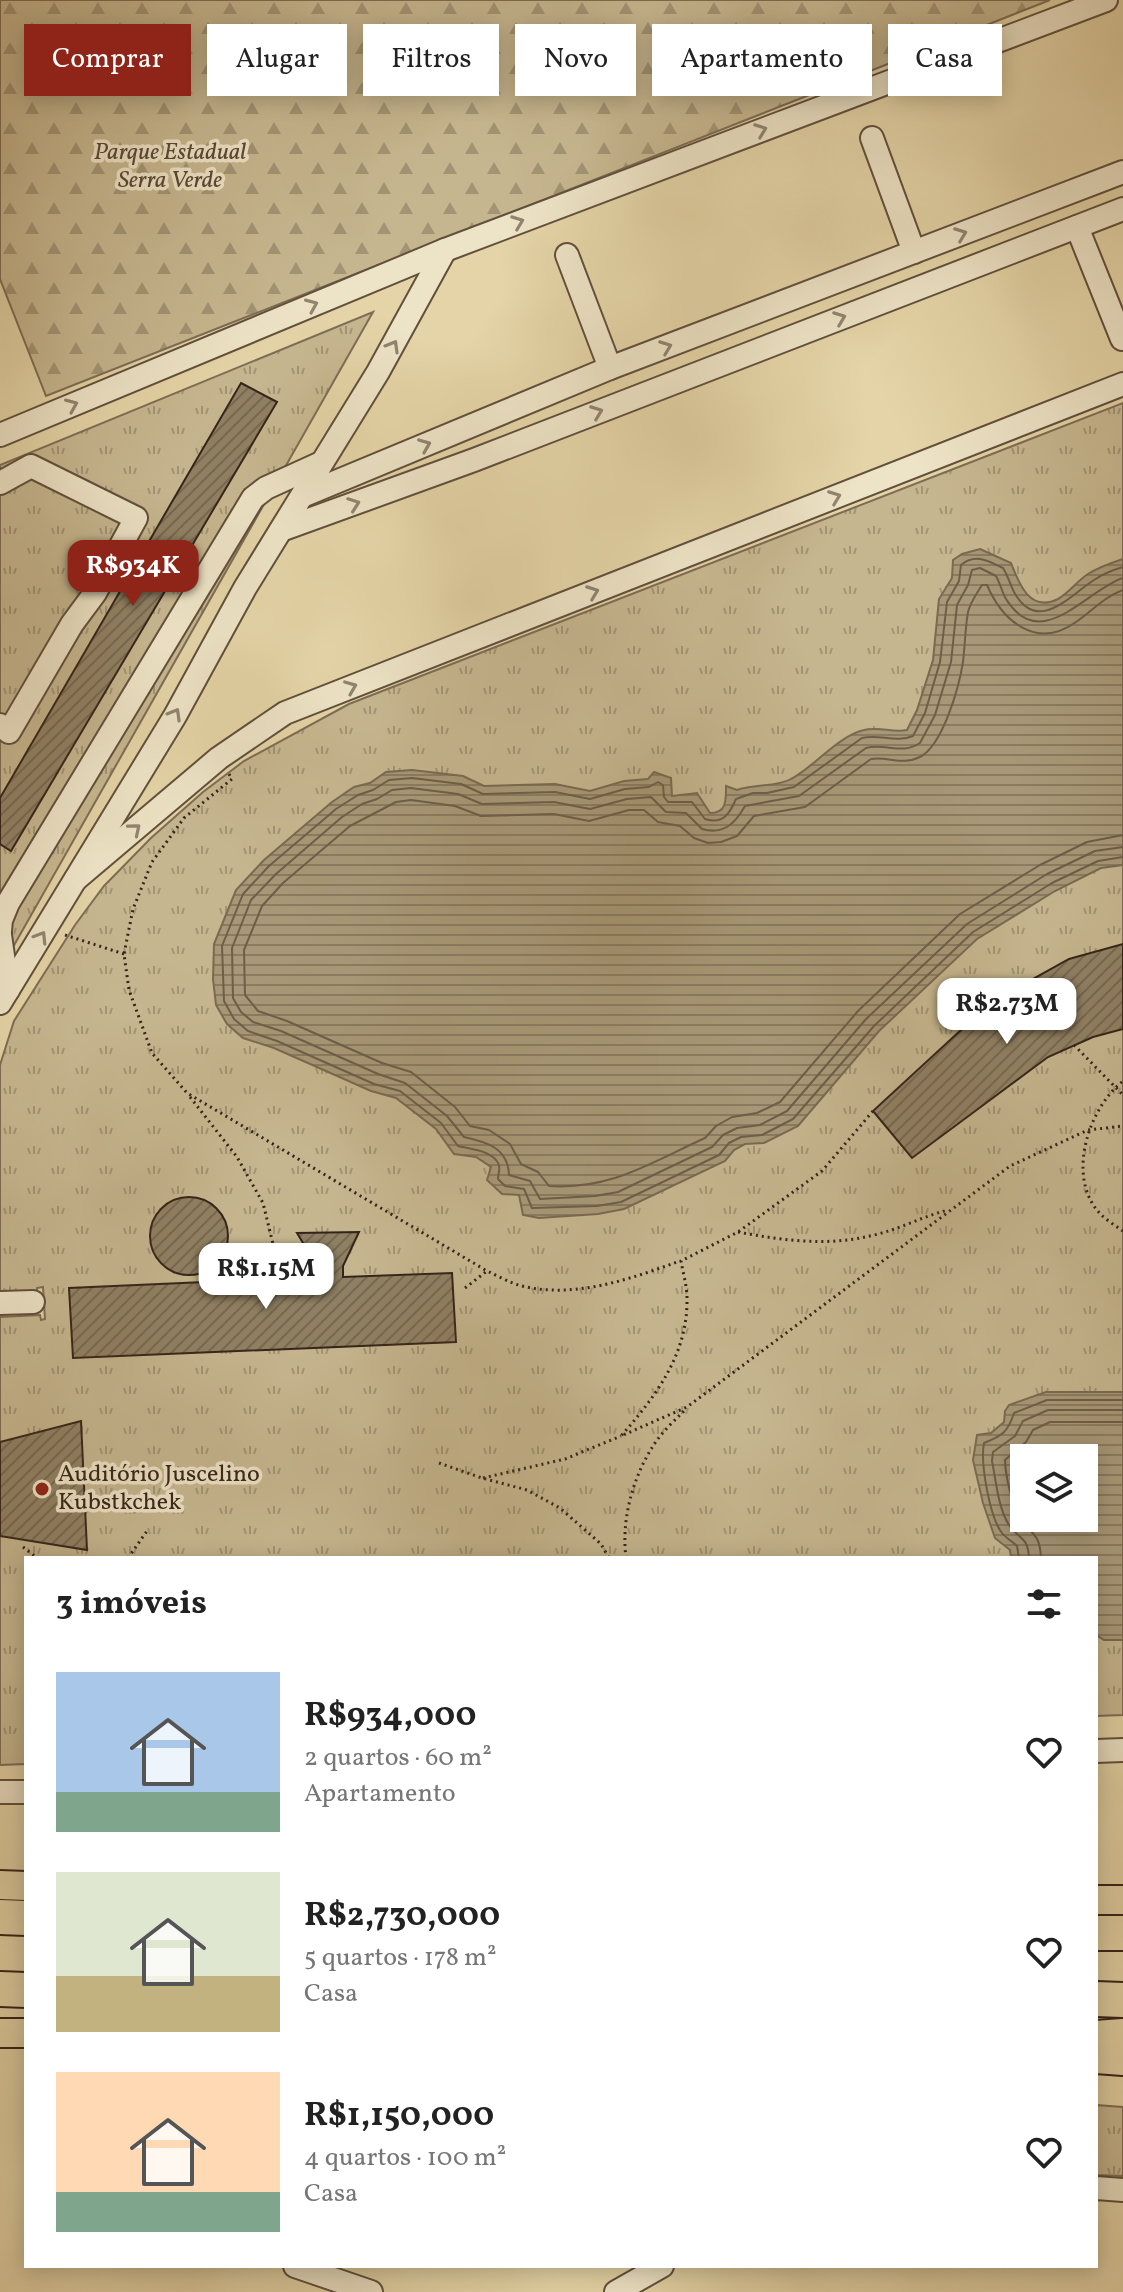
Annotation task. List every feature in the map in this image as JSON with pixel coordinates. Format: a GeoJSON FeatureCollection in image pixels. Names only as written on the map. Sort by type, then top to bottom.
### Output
{"type":"FeatureCollection","features":[{"type":"Feature","properties":{"kind":"highway"},"geometry":{"type":"LineString","coordinates":[[0,1917],[24,1918]]}},
{"type":"Feature","properties":{"kind":"highway"},"geometry":{"type":"LineString","coordinates":[[1098,1933],[1123,1933]]}},
{"type":"Feature","properties":{"kind":"highway"},"geometry":{"type":"LineString","coordinates":[[0,1989],[24,1990]]}},
{"type":"Feature","properties":{"kind":"highway"},"geometry":{"type":"LineString","coordinates":[[1098,1999],[1123,2000]]}},
{"type":"Feature","properties":{"kind":"highway"},"geometry":{"type":"LineString","coordinates":[[1098,2038],[1123,2036]]}},
{"type":"Feature","properties":{"kind":"main road"},"geometry":{"type":"LineString","coordinates":[[0,1885],[24,1886]]}},
{"type":"Feature","properties":{"kind":"main road"},"geometry":{"type":"LineString","coordinates":[[1098,1900],[1123,1900]]}},
{"type":"Feature","properties":{"kind":"main road"},"geometry":{"type":"LineString","coordinates":[[0,2033],[24,2033]]}},
{"type":"Feature","properties":{"kind":"main road"},"geometry":{"type":"LineString","coordinates":[[1098,2059],[1123,2061]]}},
{"type":"Feature","properties":{"kind":"street"},"geometry":{"type":"LineString","coordinates":[[0,435],[445,250],[1106,0]]}},
{"type":"Feature","properties":{"kind":"street"},"geometry":{"type":"LineString","coordinates":[[872,138],[914,252]]}},
{"type":"Feature","properties":{"kind":"street"},"geometry":{"type":"LineString","coordinates":[[302,496],[610,368],[1123,172]]}},
{"type":"Feature","properties":{"kind":"street"},"geometry":{"type":"LineString","coordinates":[[281,530],[503,449],[1123,209]]}},
{"type":"Feature","properties":{"kind":"street"},"geometry":{"type":"LineString","coordinates":[[1077,227],[1122,339]]}},
{"type":"Feature","properties":{"kind":"street"},"geometry":{"type":"LineString","coordinates":[[4,996],[175,716],[245,588],[378,372],[445,250]]}},
{"type":"Feature","properties":{"kind":"street"},"geometry":{"type":"LineString","coordinates":[[567,255],[610,368]]}},
{"type":"Feature","properties":{"kind":"street"},"geometry":{"type":"LineString","coordinates":[[76,879],[219,758],[285,713],[1123,384]]}},
{"type":"Feature","properties":{"kind":"street"},"geometry":{"type":"LineString","coordinates":[[4,996],[0,933],[8,903],[253,498],[266,488],[321,463]]}},
{"type":"Feature","properties":{"kind":"street"},"geometry":{"type":"LineString","coordinates":[[0,483],[31,466],[136,518],[95,593],[72,624],[9,732],[0,725]]}},
{"type":"Feature","properties":{"kind":"street"},"geometry":{"type":"LineString","coordinates":[[0,1303],[33,1302]]}},
{"type":"Feature","properties":{"kind":"street"},"geometry":{"type":"LineString","coordinates":[[1098,1751],[1123,1750]]}},
{"type":"Feature","properties":{"kind":"street"},"geometry":{"type":"LineString","coordinates":[[0,1792],[24,1792]]}},
{"type":"Feature","properties":{"kind":"street"},"geometry":{"type":"LineString","coordinates":[[1098,2188],[1123,2190]]}},
{"type":"Feature","properties":{"kind":"street"},"geometry":{"type":"LineString","coordinates":[[301,2268],[371,2292]]}},
{"type":"Feature","properties":{"kind":"street"},"geometry":{"type":"LineString","coordinates":[[616,2292],[658,2268]]}},
{"type":"Feature","properties":{"kind":"path"},"geometry":{"type":"LineString","coordinates":[[199,805],[184,818],[152,862],[133,909],[124,954],[129,990],[152,1053],[237,1157],[263,1203],[274,1248]]}},
{"type":"Feature","properties":{"kind":"path"},"geometry":{"type":"LineString","coordinates":[[46,928],[124,954]]}},
{"type":"Feature","properties":{"kind":"path"},"geometry":{"type":"LineString","coordinates":[[1074,1045],[1123,1095]]}},
{"type":"Feature","properties":{"kind":"path"},"geometry":{"type":"LineString","coordinates":[[1123,1081],[1088,1130],[1085,1186],[1094,1207],[1123,1231]]}},
{"type":"Feature","properties":{"kind":"path"},"geometry":{"type":"LineString","coordinates":[[187,1093],[487,1271],[521,1286],[572,1291],[631,1279],[681,1261],[738,1232],[822,1171],[873,1111]]}},
{"type":"Feature","properties":{"kind":"path"},"geometry":{"type":"LineString","coordinates":[[626,1556],[627,1506],[637,1480],[655,1442],[687,1407],[1010,1166],[1088,1130],[1123,1126]]}},
{"type":"Feature","properties":{"kind":"path"},"geometry":{"type":"LineString","coordinates":[[738,1232],[792,1242],[836,1241],[879,1234],[923,1216],[952,1209]]}},
{"type":"Feature","properties":{"kind":"path"},"geometry":{"type":"LineString","coordinates":[[621,1436],[654,1398],[684,1334],[688,1296],[681,1261]]}},
{"type":"Feature","properties":{"kind":"path"},"geometry":{"type":"LineString","coordinates":[[465,1288],[487,1271]]}},
{"type":"Feature","properties":{"kind":"path"},"geometry":{"type":"LineString","coordinates":[[482,1478],[565,1459],[687,1407]]}},
{"type":"Feature","properties":{"kind":"path"},"geometry":{"type":"LineString","coordinates":[[439,1463],[527,1490],[560,1508],[601,1544],[608,1556]]}},
{"type":"Feature","properties":{"kind":"path"},"geometry":{"type":"LineString","coordinates":[[129,1556],[147,1531]]}},
{"type":"Feature","properties":{"kind":"path"},"geometry":{"type":"LineString","coordinates":[[23,1547],[34,1556]]}},
{"type":"Feature","properties":{"kind":"green space","name":"Parque Estadual Serra Verde"},"geometry":{"type":"Polygon","coordinates":[[[0,0],[1050,0],[989,24],[888,24],[888,64],[872,70],[872,24],[652,24],[652,96],[807,96],[46,396],[0,279],[0,0]]]}},
{"type":"Feature","properties":{"kind":"green space"},"geometry":{"type":"Polygon","coordinates":[[[373,312],[0,970],[0,465],[373,312]]]}},
{"type":"Feature","properties":{"kind":"green space"},"geometry":{"type":"Polygon","coordinates":[[[1123,403],[1123,1715],[1098,1716],[1098,1556],[24,1556],[24,1764],[0,1765],[0,1317],[40,1315],[41,1320],[45,1319],[43,1287],[37,1288],[37,1293],[0,1295],[0,1065],[14,1021],[75,925],[104,886],[151,838],[244,761],[349,704],[1123,403]]]}},
{"type":"Feature","properties":{"kind":"green space"},"geometry":{"type":"Polygon","coordinates":[[[1098,2105],[1123,2107],[1123,2176],[1098,2175],[1098,2105]]]}},
{"type":"Feature","properties":{"kind":"water"},"geometry":{"type":"Polygon","coordinates":[[[980,549],[1011,563],[1027,594],[1040,602],[1058,599],[1088,574],[1123,559],[1123,865],[1101,868],[1055,891],[977,939],[879,1031],[798,1126],[764,1143],[745,1144],[734,1150],[725,1161],[624,1209],[539,1218],[523,1215],[519,1195],[502,1194],[487,1180],[491,1167],[476,1157],[454,1154],[436,1129],[396,1098],[371,1091],[274,1048],[243,1038],[227,1024],[216,1005],[214,944],[236,890],[264,860],[354,787],[370,783],[386,772],[412,770],[463,776],[484,786],[555,784],[590,791],[624,781],[648,779],[654,772],[671,778],[672,796],[697,793],[710,813],[720,811],[724,805],[726,786],[737,790],[786,782],[854,733],[870,729],[907,730],[917,710],[933,660],[939,599],[952,578],[953,560],[980,549]]]}},
{"type":"Feature","properties":{"kind":"water"},"geometry":{"type":"Polygon","coordinates":[[[1046,1392],[1123,1392],[1123,1640],[1104,1640],[1098,1636],[1098,1556],[1011,1556],[1010,1550],[995,1538],[973,1460],[977,1435],[991,1433],[1004,1422],[1009,1405],[1046,1392]]]}},
{"type":"Feature","properties":{"kind":"building"},"geometry":{"type":"Polygon","coordinates":[[[241,383],[277,402],[11,851],[0,844],[0,798],[241,383]]]}},
{"type":"Feature","properties":{"kind":"building"},"geometry":{"type":"Polygon","coordinates":[[[1123,944],[1123,1029],[1093,1037],[1048,1057],[912,1158],[873,1111],[962,1029],[1013,990],[1069,959],[1123,944]]]}},
{"type":"Feature","properties":{"kind":"building"},"geometry":{"type":"Polygon","coordinates":[[[189,1197],[204,1200],[217,1208],[225,1221],[228,1236],[225,1251],[217,1264],[204,1272],[189,1275],[174,1272],[161,1264],[153,1251],[150,1236],[153,1221],[161,1208],[174,1200],[189,1197]]]}},
{"type":"Feature","properties":{"kind":"building"},"geometry":{"type":"Polygon","coordinates":[[[359,1232],[343,1266],[343,1277],[452,1273],[456,1342],[73,1358],[69,1288],[318,1277],[317,1266],[297,1233],[359,1232]]]}},
{"type":"Feature","properties":{"kind":"building","name":"Auditório Juscelino Kubstkchek"},"geometry":{"type":"Polygon","coordinates":[[[81,1421],[87,1550],[0,1536],[0,1442],[81,1421]]]}},
{"type":"Feature","properties":{"kind":"place","name":"Auditório Juscelino Kubstkchek"},"geometry":{"type":"Point","coordinates":[42,1489]}}]}
